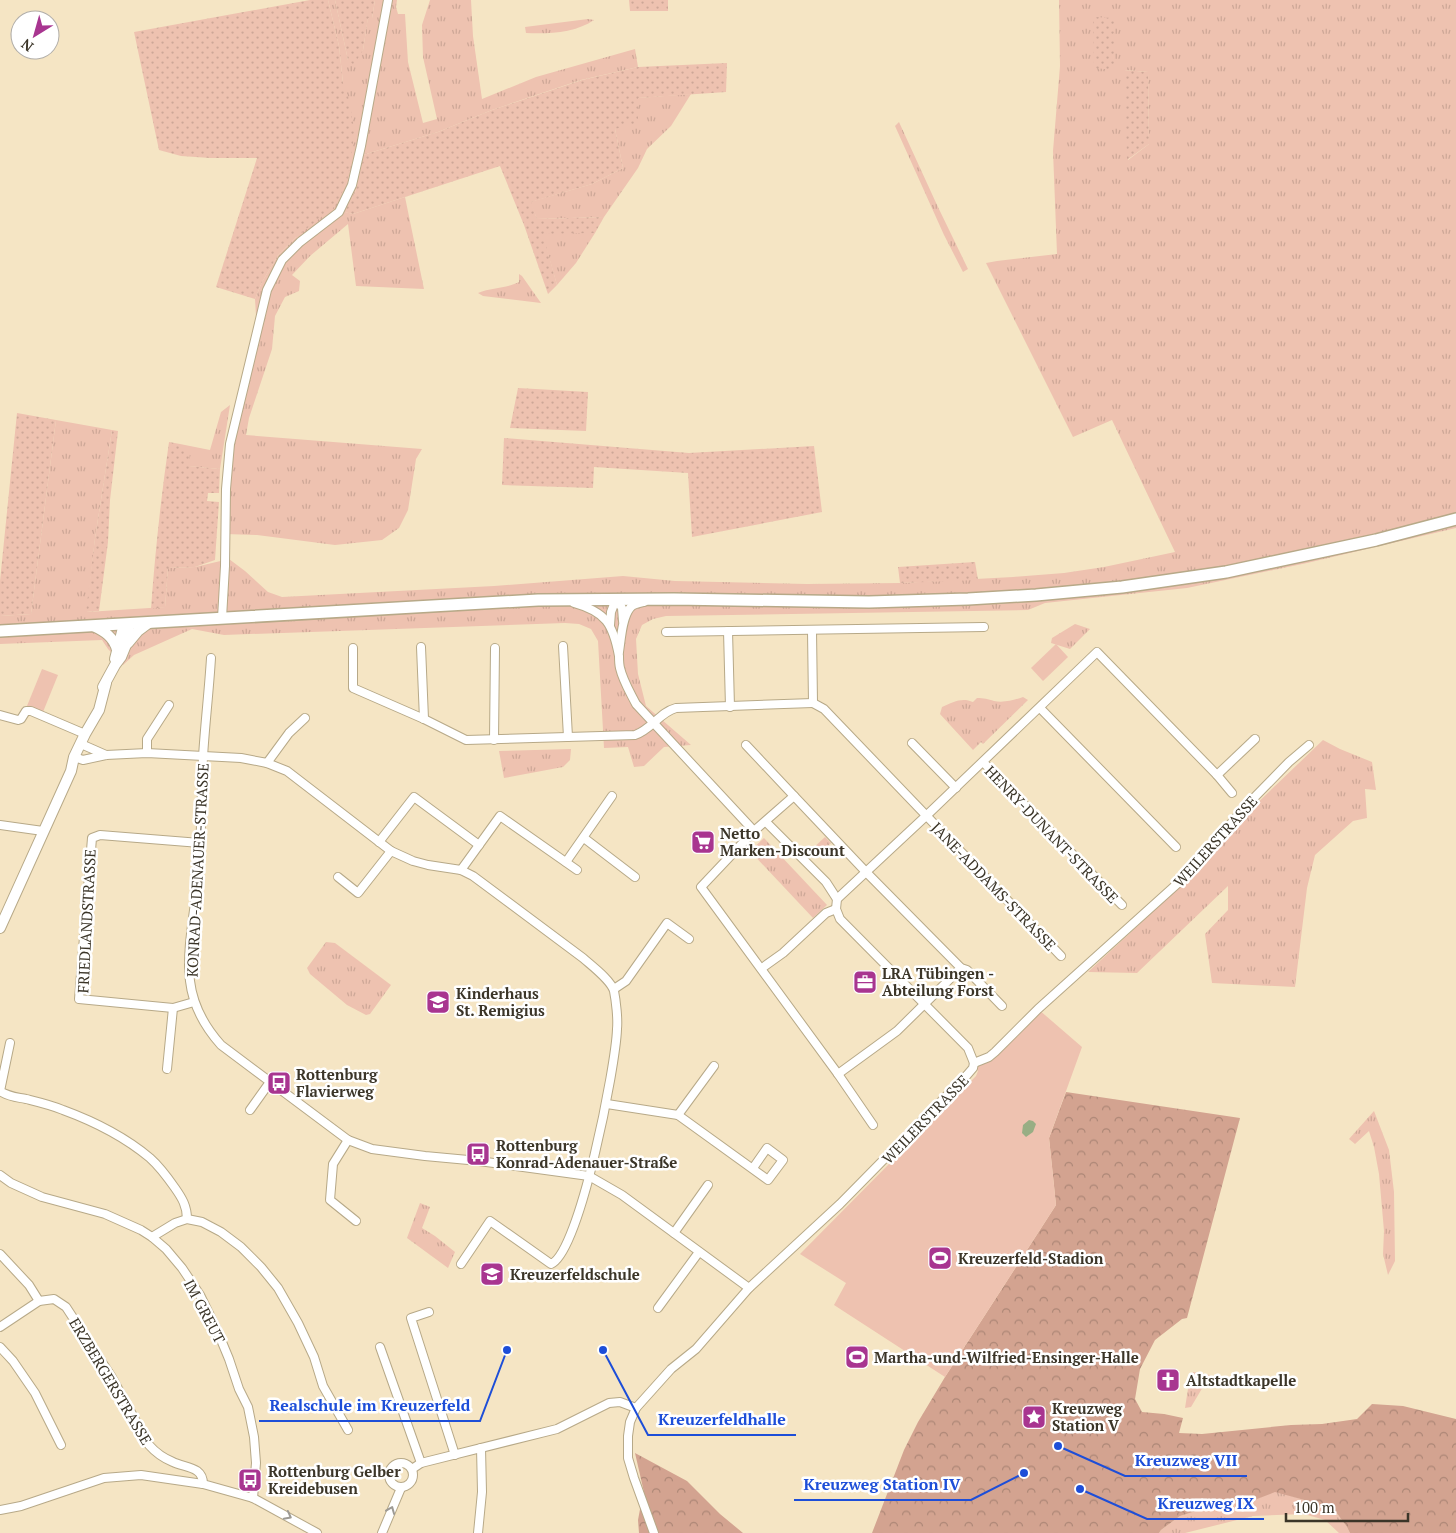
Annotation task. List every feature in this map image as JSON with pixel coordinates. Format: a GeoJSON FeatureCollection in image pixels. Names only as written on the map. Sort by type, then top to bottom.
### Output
{"type":"FeatureCollection","features":[{"type":"Feature","properties":{"kind":"main road"},"geometry":{"type":"LineString","coordinates":[[0,631],[562,600],[909,601],[999,598],[1090,591],[1226,572],[1376,540],[1456,519]]}},
{"type":"Feature","properties":{"kind":"street"},"geometry":{"type":"LineString","coordinates":[[222,618],[226,489],[230,444],[267,290],[282,260],[300,242],[339,212],[352,185],[388,0]]}},
{"type":"Feature","properties":{"kind":"street"},"geometry":{"type":"LineString","coordinates":[[610,626],[611,612],[616,599]]}},
{"type":"Feature","properties":{"kind":"street"},"geometry":{"type":"LineString","coordinates":[[616,599],[622,608],[623,628],[619,666],[628,690],[636,704],[754,831]]}},
{"type":"Feature","properties":{"kind":"street"},"geometry":{"type":"LineString","coordinates":[[623,628],[630,608],[636,604],[659,599]]}},
{"type":"Feature","properties":{"kind":"street"},"geometry":{"type":"LineString","coordinates":[[562,600],[594,610],[604,618],[610,626],[619,656]]}},
{"type":"Feature","properties":{"kind":"street"},"geometry":{"type":"LineString","coordinates":[[122,648],[138,631],[150,622]]}},
{"type":"Feature","properties":{"kind":"street"},"geometry":{"type":"LineString","coordinates":[[0,928],[71,771],[74,757],[99,710],[106,684],[130,635],[126,624]]}},
{"type":"Feature","properties":{"kind":"street"},"geometry":{"type":"LineString","coordinates":[[93,626],[102,630],[122,648]]}},
{"type":"Feature","properties":{"kind":"street"},"geometry":{"type":"LineString","coordinates":[[666,632],[984,627]]}},
{"type":"Feature","properties":{"kind":"street"},"geometry":{"type":"LineString","coordinates":[[728,631],[730,707]]}},
{"type":"Feature","properties":{"kind":"street"},"geometry":{"type":"LineString","coordinates":[[353,648],[353,688],[466,740],[494,740],[641,733],[670,710],[676,708],[813,703],[812,631]]}},
{"type":"Feature","properties":{"kind":"street"},"geometry":{"type":"LineString","coordinates":[[563,646],[568,737]]}},
{"type":"Feature","properties":{"kind":"street"},"geometry":{"type":"LineString","coordinates":[[421,647],[424,720]]}},
{"type":"Feature","properties":{"kind":"street"},"geometry":{"type":"LineString","coordinates":[[494,740],[495,648]]}},
{"type":"Feature","properties":{"kind":"street"},"geometry":{"type":"LineString","coordinates":[[836,899],[956,788],[1097,652],[1217,775],[1232,793]]}},
{"type":"Feature","properties":{"kind":"street","name":"KONRAD-ADENAUER-STRASSE"},"geometry":{"type":"LineString","coordinates":[[211,658],[198,880],[189,980],[199,1015],[221,1045],[348,1140],[372,1149],[589,1176],[622,1195],[749,1288]]}},
{"type":"Feature","properties":{"kind":"street","name":"JANE-ADDAMS-STRASSE"},"geometry":{"type":"LineString","coordinates":[[813,703],[824,709],[1061,956]]}},
{"type":"Feature","properties":{"kind":"street"},"geometry":{"type":"LineString","coordinates":[[147,753],[146,739],[170,705]]}},
{"type":"Feature","properties":{"kind":"street"},"geometry":{"type":"LineString","coordinates":[[1040,708],[1176,847]]}},
{"type":"Feature","properties":{"kind":"street"},"geometry":{"type":"LineString","coordinates":[[0,715],[18,720],[24,713],[31,711],[83,739],[106,755]]}},
{"type":"Feature","properties":{"kind":"street"},"geometry":{"type":"LineString","coordinates":[[267,763],[305,718]]}},
{"type":"Feature","properties":{"kind":"street"},"geometry":{"type":"LineString","coordinates":[[1217,775],[1255,739]]}},
{"type":"Feature","properties":{"kind":"street"},"geometry":{"type":"LineString","coordinates":[[912,743],[956,788]]}},
{"type":"Feature","properties":{"kind":"street"},"geometry":{"type":"LineString","coordinates":[[746,745],[866,872],[961,968],[967,970],[1002,1006]]}},
{"type":"Feature","properties":{"kind":"street","name":"WEILERSTRASSE"},"geometry":{"type":"LineString","coordinates":[[654,1533],[628,1458],[630,1422],[636,1408],[671,1369],[696,1349],[749,1288],[892,1153],[967,1075],[974,1062],[989,1057],[995,1052],[1038,1009],[1186,875],[1245,807],[1289,762],[1309,745]]}},
{"type":"Feature","properties":{"kind":"street"},"geometry":{"type":"LineString","coordinates":[[74,757],[83,760],[106,755],[147,753],[241,758],[267,763],[287,771],[391,851],[413,861],[461,870],[473,876],[583,958],[601,973],[614,989],[617,1029],[606,1104],[589,1176],[567,1242],[554,1263],[551,1264],[490,1221],[461,1264]]}},
{"type":"Feature","properties":{"kind":"street","name":"HENRY-DUNANT-STRASSE"},"geometry":{"type":"LineString","coordinates":[[983,762],[1122,905]]}},
{"type":"Feature","properties":{"kind":"street"},"geometry":{"type":"LineString","coordinates":[[566,862],[612,796]]}},
{"type":"Feature","properties":{"kind":"street"},"geometry":{"type":"LineString","coordinates":[[794,796],[754,831],[701,887],[762,968],[873,1125]]}},
{"type":"Feature","properties":{"kind":"street"},"geometry":{"type":"LineString","coordinates":[[379,842],[414,797],[479,845]]}},
{"type":"Feature","properties":{"kind":"street"},"geometry":{"type":"LineString","coordinates":[[461,870],[500,816],[577,870]]}},
{"type":"Feature","properties":{"kind":"street"},"geometry":{"type":"LineString","coordinates":[[766,822],[826,882],[836,899],[836,909],[840,920],[968,1048],[974,1062]]}},
{"type":"Feature","properties":{"kind":"street"},"geometry":{"type":"LineString","coordinates":[[0,825],[44,831]]}},
{"type":"Feature","properties":{"kind":"street","name":"FRIEDLANDSTRASSE"},"geometry":{"type":"LineString","coordinates":[[194,1002],[172,1008],[79,999],[92,838],[100,835],[200,844]]}},
{"type":"Feature","properties":{"kind":"street"},"geometry":{"type":"LineString","coordinates":[[584,838],[634,877]]}},
{"type":"Feature","properties":{"kind":"street"},"geometry":{"type":"LineString","coordinates":[[338,877],[358,893],[391,851]]}},
{"type":"Feature","properties":{"kind":"street"},"geometry":{"type":"LineString","coordinates":[[762,968],[783,954],[826,913],[836,909]]}},
{"type":"Feature","properties":{"kind":"street"},"geometry":{"type":"LineString","coordinates":[[614,989],[626,980],[668,923],[690,939]]}},
{"type":"Feature","properties":{"kind":"street"},"geometry":{"type":"LineString","coordinates":[[838,1074],[897,1031],[961,968]]}},
{"type":"Feature","properties":{"kind":"street"},"geometry":{"type":"LineString","coordinates":[[167,1069],[172,1008]]}},
{"type":"Feature","properties":{"kind":"street"},"geometry":{"type":"LineString","coordinates":[[10,1043],[0,1091],[8,1096],[22,1098],[63,1110],[96,1124],[151,1159],[169,1179],[184,1202],[187,1210],[187,1219]]}},
{"type":"Feature","properties":{"kind":"street"},"geometry":{"type":"LineString","coordinates":[[678,1115],[714,1066]]}},
{"type":"Feature","properties":{"kind":"street"},"geometry":{"type":"LineString","coordinates":[[250,1110],[270,1082]]}},
{"type":"Feature","properties":{"kind":"street"},"geometry":{"type":"LineString","coordinates":[[606,1104],[678,1115],[753,1168]]}},
{"type":"Feature","properties":{"kind":"street"},"geometry":{"type":"LineString","coordinates":[[348,1140],[333,1164],[330,1200],[356,1221]]}},
{"type":"Feature","properties":{"kind":"street","name":"IM GREUT"},"geometry":{"type":"LineString","coordinates":[[0,1175],[11,1183],[42,1198],[105,1214],[141,1230],[166,1249],[180,1266],[200,1295],[217,1330],[229,1359],[238,1389],[248,1408],[254,1437],[256,1463],[255,1499]]}},
{"type":"Feature","properties":{"kind":"street"},"geometry":{"type":"LineString","coordinates":[[674,1233],[708,1185]]}},
{"type":"Feature","properties":{"kind":"street"},"geometry":{"type":"LineString","coordinates":[[152,1237],[174,1223],[187,1219],[202,1222],[221,1232],[261,1267],[278,1288],[298,1322],[314,1356],[323,1386],[348,1430]]}},
{"type":"Feature","properties":{"kind":"street"},"geometry":{"type":"LineString","coordinates":[[658,1308],[699,1252]]}},
{"type":"Feature","properties":{"kind":"street"},"geometry":{"type":"LineString","coordinates":[[0,1254],[29,1285],[39,1301],[0,1327]]}},
{"type":"Feature","properties":{"kind":"street","name":"ERZBERGERSTRASSE"},"geometry":{"type":"LineString","coordinates":[[39,1301],[54,1299],[66,1307],[111,1376],[149,1445],[155,1452],[170,1461],[196,1470],[201,1474],[203,1484]]}},
{"type":"Feature","properties":{"kind":"street"},"geometry":{"type":"LineString","coordinates":[[429,1312],[411,1318],[455,1455]]}},
{"type":"Feature","properties":{"kind":"street"},"geometry":{"type":"LineString","coordinates":[[0,1347],[13,1361],[35,1393],[61,1445]]}},
{"type":"Feature","properties":{"kind":"street"},"geometry":{"type":"LineString","coordinates":[[380,1347],[420,1464]]}},
{"type":"Feature","properties":{"kind":"street"},"geometry":{"type":"LineString","coordinates":[[412,1469],[420,1464],[557,1429],[609,1403],[620,1402],[636,1408]]}},
{"type":"Feature","properties":{"kind":"street"},"geometry":{"type":"LineString","coordinates":[[478,1533],[482,1492],[481,1448]]}},
{"type":"Feature","properties":{"kind":"street"},"geometry":{"type":"LineString","coordinates":[[402,1463],[412,1469],[412,1481],[407,1486],[401,1488],[391,1483],[389,1472],[392,1467],[402,1463]]}},
{"type":"Feature","properties":{"kind":"street"},"geometry":{"type":"LineString","coordinates":[[0,1510],[21,1506],[104,1478],[140,1475],[203,1484],[255,1499],[317,1533]]}},
{"type":"Feature","properties":{"kind":"street"},"geometry":{"type":"LineString","coordinates":[[382,1533],[401,1488]]}},
{"type":"Feature","properties":{"kind":"green space"},"geometry":{"type":"Polygon","coordinates":[[[310,0],[328,0],[339,46],[343,83],[352,107],[351,115],[355,130],[347,183],[334,207],[296,237],[278,255],[262,282],[255,299],[216,287],[257,158],[181,156],[159,150],[134,32],[310,0]]]}},
{"type":"Feature","properties":{"kind":"green space"},"geometry":{"type":"Polygon","coordinates":[[[328,0],[335,0],[348,60],[363,50],[368,17],[372,18],[375,0],[397,0],[398,14],[405,14],[408,62],[423,123],[437,119],[423,57],[422,25],[430,0],[471,0],[473,36],[482,99],[536,77],[635,49],[638,67],[581,80],[492,110],[438,132],[363,155],[355,193],[345,212],[353,214],[405,197],[424,289],[356,286],[348,224],[310,256],[292,275],[300,281],[299,291],[285,297],[275,316],[272,349],[249,418],[246,435],[422,449],[416,459],[408,510],[399,528],[382,540],[335,545],[257,535],[225,534],[230,444],[257,332],[255,299],[262,282],[278,255],[296,237],[343,83],[339,46],[328,0]]]}},
{"type":"Feature","properties":{"kind":"green space"},"geometry":{"type":"Polygon","coordinates":[[[335,0],[375,0],[372,18],[368,18],[363,50],[354,65],[348,60],[335,0]]]}},
{"type":"Feature","properties":{"kind":"green space"},"geometry":{"type":"Polygon","coordinates":[[[629,0],[668,0],[668,11],[630,11],[629,0]]]}},
{"type":"Feature","properties":{"kind":"green space"},"geometry":{"type":"Polygon","coordinates":[[[1059,0],[1456,0],[1456,528],[1307,563],[1187,588],[1045,603],[1028,610],[666,616],[653,619],[642,625],[636,639],[638,674],[646,706],[691,745],[664,747],[644,766],[634,767],[628,747],[604,748],[598,641],[591,629],[579,624],[224,635],[192,629],[134,655],[123,665],[102,640],[0,644],[0,616],[31,614],[56,420],[112,430],[95,538],[87,612],[165,607],[168,568],[195,567],[229,559],[268,592],[282,597],[494,586],[623,576],[675,581],[807,584],[900,583],[1064,573],[1104,567],[1175,552],[1112,420],[1073,437],[986,263],[1057,254],[1053,151],[1060,66],[1059,0]],[[1125,70],[1128,160],[1149,144],[1148,72],[1125,70]]]}},
{"type":"Feature","properties":{"kind":"green space"},"geometry":{"type":"Polygon","coordinates":[[[1093,17],[1114,18],[1115,70],[1094,68],[1093,17]]]}},
{"type":"Feature","properties":{"kind":"green space"},"geometry":{"type":"Polygon","coordinates":[[[588,19],[594,20],[579,28],[553,33],[526,33],[525,27],[588,19]]]}},
{"type":"Feature","properties":{"kind":"green space"},"geometry":{"type":"Polygon","coordinates":[[[727,63],[726,92],[638,98],[638,123],[615,129],[623,168],[592,184],[531,202],[537,219],[604,217],[595,233],[543,234],[557,285],[548,294],[524,225],[500,166],[353,214],[344,212],[355,193],[363,155],[438,132],[492,110],[582,80],[638,67],[727,63]]]}},
{"type":"Feature","properties":{"kind":"green space"},"geometry":{"type":"Polygon","coordinates":[[[1124,70],[1148,72],[1149,144],[1127,160],[1124,70]]]}},
{"type":"Feature","properties":{"kind":"green space"},"geometry":{"type":"Polygon","coordinates":[[[691,94],[671,126],[647,149],[638,168],[604,217],[537,219],[530,202],[592,184],[623,168],[615,129],[638,98],[691,94]]]}},
{"type":"Feature","properties":{"kind":"green space"},"geometry":{"type":"Polygon","coordinates":[[[899,122],[968,269],[963,272],[944,235],[895,126],[899,122]]]}},
{"type":"Feature","properties":{"kind":"green space"},"geometry":{"type":"Polygon","coordinates":[[[542,233],[595,233],[576,263],[557,285],[542,233]]]}},
{"type":"Feature","properties":{"kind":"green space"},"geometry":{"type":"Polygon","coordinates":[[[519,274],[541,303],[483,296],[478,293],[519,282],[519,274]]]}},
{"type":"Feature","properties":{"kind":"green space"},"geometry":{"type":"Polygon","coordinates":[[[518,388],[588,392],[586,431],[510,428],[518,388]]]}},
{"type":"Feature","properties":{"kind":"green space"},"geometry":{"type":"Polygon","coordinates":[[[230,405],[220,469],[188,466],[180,449],[180,444],[210,450],[221,412],[230,405]]]}},
{"type":"Feature","properties":{"kind":"green space"},"geometry":{"type":"Polygon","coordinates":[[[17,413],[56,420],[31,614],[0,616],[0,581],[17,413]]]}},
{"type":"Feature","properties":{"kind":"green space"},"geometry":{"type":"Polygon","coordinates":[[[112,430],[118,431],[110,500],[108,542],[99,611],[86,612],[95,538],[112,430]]]}},
{"type":"Feature","properties":{"kind":"green space"},"geometry":{"type":"Polygon","coordinates":[[[504,438],[689,453],[814,446],[822,512],[692,537],[688,473],[594,467],[593,488],[502,485],[504,438]]]}},
{"type":"Feature","properties":{"kind":"green space"},"geometry":{"type":"Polygon","coordinates":[[[169,442],[180,444],[180,449],[190,450],[189,466],[220,469],[219,493],[208,493],[207,501],[219,502],[215,560],[195,567],[168,568],[165,607],[151,609],[158,525],[169,442]]]}},
{"type":"Feature","properties":{"kind":"green space"},"geometry":{"type":"Polygon","coordinates":[[[975,562],[978,580],[900,583],[898,567],[975,562]]]}},
{"type":"Feature","properties":{"kind":"green space"},"geometry":{"type":"Polygon","coordinates":[[[1075,624],[1090,629],[1070,649],[1051,643],[1052,638],[1075,624]]]}},
{"type":"Feature","properties":{"kind":"green space"},"geometry":{"type":"Polygon","coordinates":[[[1056,644],[1068,657],[1043,681],[1031,668],[1056,644]]]}},
{"type":"Feature","properties":{"kind":"green space"},"geometry":{"type":"Polygon","coordinates":[[[42,669],[58,675],[43,712],[27,706],[42,669]]]}},
{"type":"Feature","properties":{"kind":"green space"},"geometry":{"type":"Polygon","coordinates":[[[1023,697],[1028,700],[983,744],[981,742],[973,750],[940,714],[942,707],[958,701],[973,702],[979,698],[1001,702],[1023,697]]]}},
{"type":"Feature","properties":{"kind":"green space"},"geometry":{"type":"Polygon","coordinates":[[[1323,740],[1372,762],[1376,790],[1365,789],[1367,818],[1353,821],[1315,855],[1307,888],[1295,987],[1212,983],[1205,934],[1228,910],[1228,886],[1137,973],[1088,972],[1200,868],[1250,810],[1323,740]]]}},
{"type":"Feature","properties":{"kind":"green space"},"geometry":{"type":"Polygon","coordinates":[[[571,749],[570,760],[563,767],[504,778],[499,751],[571,749]]]}},
{"type":"Feature","properties":{"kind":"green space"},"geometry":{"type":"Polygon","coordinates":[[[825,837],[831,843],[816,857],[811,850],[825,837]]]}},
{"type":"Feature","properties":{"kind":"green space"},"geometry":{"type":"Polygon","coordinates":[[[764,838],[827,905],[813,918],[750,851],[764,838]]]}},
{"type":"Feature","properties":{"kind":"green space"},"geometry":{"type":"Polygon","coordinates":[[[326,942],[335,943],[391,985],[370,1014],[366,1015],[347,1005],[310,974],[307,968],[326,942]]]}},
{"type":"Feature","properties":{"kind":"green space"},"geometry":{"type":"Polygon","coordinates":[[[1038,1009],[1082,1047],[1049,1138],[1056,1205],[945,1377],[834,1305],[846,1283],[800,1254],[976,1076],[978,1071],[974,1063],[989,1057],[1038,1009]]]}},
{"type":"Feature","properties":{"kind":"green space"},"geometry":{"type":"Polygon","coordinates":[[[1066,1092],[1240,1118],[1187,1318],[1182,1319],[1155,1340],[1140,1369],[1135,1399],[1142,1412],[1183,1418],[1179,1433],[1202,1434],[1291,1425],[1322,1424],[1357,1419],[1372,1404],[1403,1406],[1456,1419],[1456,1533],[1350,1533],[1336,1512],[1308,1501],[1275,1492],[1252,1501],[1226,1502],[1180,1516],[1159,1533],[872,1533],[904,1450],[918,1422],[1056,1205],[1049,1138],[1066,1092]]]}},
{"type":"Feature","properties":{"kind":"green space"},"geometry":{"type":"Polygon","coordinates":[[[1374,1111],[1389,1150],[1394,1192],[1395,1261],[1388,1275],[1383,1254],[1384,1231],[1379,1174],[1374,1147],[1369,1131],[1355,1144],[1349,1139],[1374,1111]]]}},
{"type":"Feature","properties":{"kind":"green space"},"geometry":{"type":"Polygon","coordinates":[[[420,1203],[430,1207],[422,1228],[455,1252],[448,1268],[407,1238],[420,1203]]]}},
{"type":"Feature","properties":{"kind":"green space"},"geometry":{"type":"Polygon","coordinates":[[[1193,1372],[1210,1375],[1191,1407],[1185,1408],[1188,1389],[1193,1372]]]}},
{"type":"Feature","properties":{"kind":"green space"},"geometry":{"type":"Polygon","coordinates":[[[635,1453],[687,1481],[720,1514],[743,1533],[639,1533],[638,1520],[641,1504],[646,1501],[635,1453]]]}},
{"type":"Feature","properties":{"kind":"green space"},"geometry":{"type":"Polygon","coordinates":[[[1275,1491],[1336,1512],[1350,1533],[1339,1533],[1325,1520],[1304,1514],[1253,1516],[1185,1533],[1159,1533],[1180,1516],[1226,1502],[1252,1501],[1275,1491]]]}},
{"type":"Feature","properties":{"kind":"shaded area"},"geometry":{"type":"Polygon","coordinates":[[[1029,1120],[1036,1124],[1033,1132],[1026,1137],[1022,1133],[1023,1125],[1029,1120]]]}},
{"type":"Feature","properties":{"kind":"place","name":"Netto Marken-Discount"},"geometry":{"type":"Point","coordinates":[703,842]}},
{"type":"Feature","properties":{"kind":"place","name":"LRA Tübingen - Abteilung Forst"},"geometry":{"type":"Point","coordinates":[865,982]}},
{"type":"Feature","properties":{"kind":"place","name":"Kinderhaus St. Remigius"},"geometry":{"type":"Point","coordinates":[438,1002]}},
{"type":"Feature","properties":{"kind":"place","name":"Rottenburg Flavierweg"},"geometry":{"type":"Point","coordinates":[279,1083]}},
{"type":"Feature","properties":{"kind":"place","name":"Rottenburg Konrad-Adenauer-Straße"},"geometry":{"type":"Point","coordinates":[478,1154]}},
{"type":"Feature","properties":{"kind":"place","name":"Kreuzerfeld-Stadion"},"geometry":{"type":"Point","coordinates":[940,1258]}},
{"type":"Feature","properties":{"kind":"place","name":"Kreuzerfeldschule"},"geometry":{"type":"Point","coordinates":[492,1274]}},
{"type":"Feature","properties":{"kind":"place","name":"Realschule im Kreuzerfeld"},"geometry":{"type":"Point","coordinates":[507,1350]}},
{"type":"Feature","properties":{"kind":"place","name":"Kreuzerfeldhalle"},"geometry":{"type":"Point","coordinates":[603,1350]}},
{"type":"Feature","properties":{"kind":"place","name":"Martha-und-Wilfried-Ensinger-Halle"},"geometry":{"type":"Point","coordinates":[857,1357]}},
{"type":"Feature","properties":{"kind":"place","name":"Altstadtkapelle"},"geometry":{"type":"Point","coordinates":[1168,1380]}},
{"type":"Feature","properties":{"kind":"place","name":"Kreuzweg Station V"},"geometry":{"type":"Point","coordinates":[1034,1417]}},
{"type":"Feature","properties":{"kind":"place","name":"Kreuzweg VII"},"geometry":{"type":"Point","coordinates":[1058,1446]}},
{"type":"Feature","properties":{"kind":"place","name":"Kreuzweg Station IV"},"geometry":{"type":"Point","coordinates":[1024,1473]}},
{"type":"Feature","properties":{"kind":"place","name":"Rottenburg Gelber Kreidebusen"},"geometry":{"type":"Point","coordinates":[250,1480]}},
{"type":"Feature","properties":{"kind":"place","name":"Kreuzweg IX"},"geometry":{"type":"Point","coordinates":[1080,1489]}}]}
